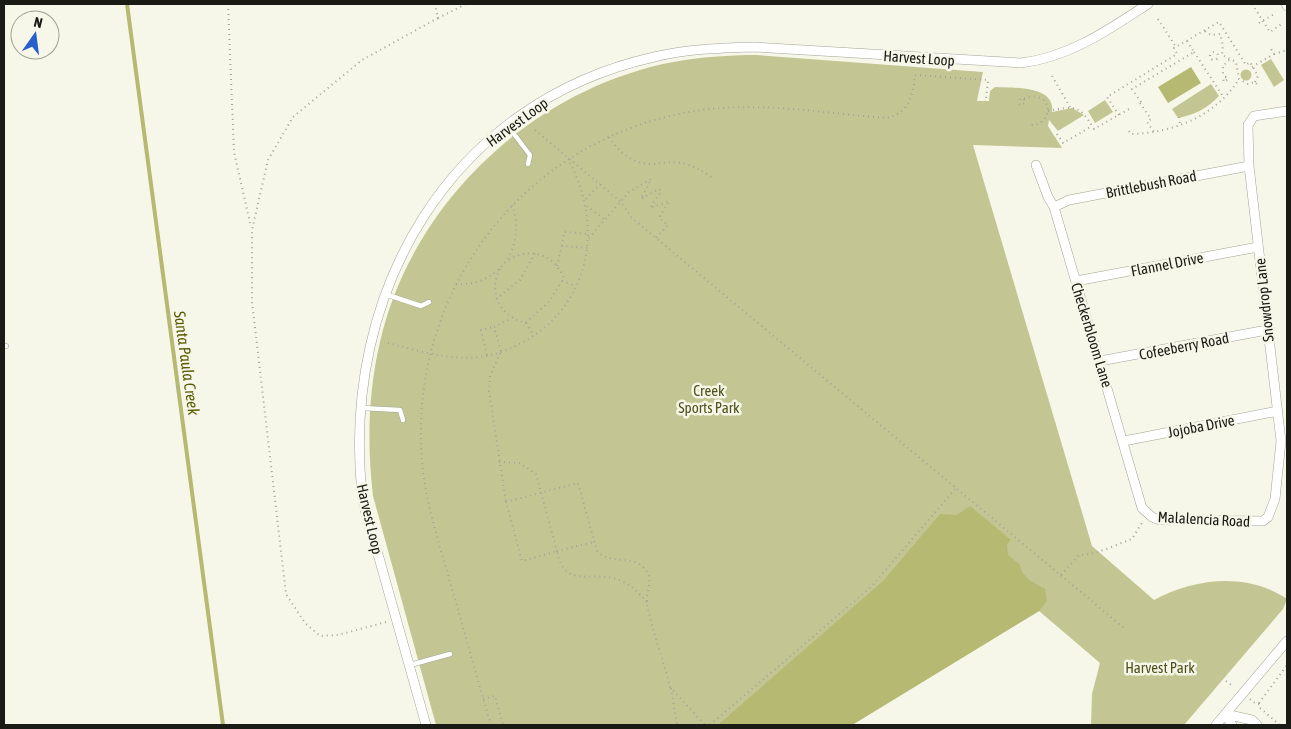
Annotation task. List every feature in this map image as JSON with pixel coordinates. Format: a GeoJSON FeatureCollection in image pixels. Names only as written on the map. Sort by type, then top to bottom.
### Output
{"type":"FeatureCollection","features":[{"type":"Feature","properties":{"kind":"street","name":"Harvest Loop"},"geometry":{"type":"LineString","coordinates":[[426,725],[362,497],[360,408],[370,340],[384,293],[404,248],[429,208],[463,166],[508,126],[550,97],[584,80],[628,63],[683,51],[754,47],[1021,63],[1064,53],[1085,43],[1148,4]]}},
{"type":"Feature","properties":{"kind":"street","name":"Snowdrop Lane"},"geometry":{"type":"LineString","coordinates":[[1268,517],[1275,500],[1278,482],[1284,442],[1284,421],[1278,411],[1266,330],[1249,166],[1248,125],[1250,119],[1254,116],[1287,110]]}},
{"type":"Feature","properties":{"kind":"street","name":"Checkerbloom Lane"},"geometry":{"type":"LineString","coordinates":[[1036,164],[1054,208],[1144,511]]}},
{"type":"Feature","properties":{"kind":"street","name":"Brittlebush Road"},"geometry":{"type":"LineString","coordinates":[[1054,208],[1069,200],[1249,166]]}},
{"type":"Feature","properties":{"kind":"street","name":"Flannel Drive"},"geometry":{"type":"LineString","coordinates":[[1076,281],[1258,247]]}},
{"type":"Feature","properties":{"kind":"street","name":"Cofeeberry Road"},"geometry":{"type":"LineString","coordinates":[[1100,361],[1266,330]]}},
{"type":"Feature","properties":{"kind":"street","name":"Jojoba Drive"},"geometry":{"type":"LineString","coordinates":[[1124,441],[1278,411]]}},
{"type":"Feature","properties":{"kind":"street","name":"Malalencia Road"},"geometry":{"type":"LineString","coordinates":[[1144,511],[1160,520],[1253,522],[1263,521],[1268,517]]}},
{"type":"Feature","properties":{"kind":"street"},"geometry":{"type":"LineString","coordinates":[[1216,725],[1287,641]]}},
{"type":"Feature","properties":{"kind":"street"},"geometry":{"type":"LineString","coordinates":[[1225,714],[1232,725]]}},
{"type":"Feature","properties":{"kind":"street"},"geometry":{"type":"LineString","coordinates":[[1225,714],[1252,720],[1257,725]]}},
{"type":"Feature","properties":{"kind":"lane"},"geometry":{"type":"LineString","coordinates":[[508,126],[530,155],[528,164]]}},
{"type":"Feature","properties":{"kind":"lane"},"geometry":{"type":"LineString","coordinates":[[384,293],[421,306],[429,302]]}},
{"type":"Feature","properties":{"kind":"lane"},"geometry":{"type":"LineString","coordinates":[[360,408],[400,410],[403,420]]}},
{"type":"Feature","properties":{"kind":"lane"},"geometry":{"type":"LineString","coordinates":[[408,666],[450,654]]}},
{"type":"Feature","properties":{"kind":"path"},"geometry":{"type":"LineString","coordinates":[[228,4],[234,152],[252,230]]}},
{"type":"Feature","properties":{"kind":"path"},"geometry":{"type":"LineString","coordinates":[[435,4],[438,18]]}},
{"type":"Feature","properties":{"kind":"path"},"geometry":{"type":"LineString","coordinates":[[396,619],[338,635],[320,636],[306,623],[286,594],[252,302],[252,230],[268,160],[293,117],[362,60],[466,4]]}},
{"type":"Feature","properties":{"kind":"path"},"geometry":{"type":"LineString","coordinates":[[1252,4],[1270,32],[1282,23]]}},
{"type":"Feature","properties":{"kind":"path"},"geometry":{"type":"LineString","coordinates":[[1259,23],[1276,13]]}},
{"type":"Feature","properties":{"kind":"path"},"geometry":{"type":"LineString","coordinates":[[1119,115],[1107,97],[1177,54],[1174,48],[1176,47],[1158,19]]}},
{"type":"Feature","properties":{"kind":"path"},"geometry":{"type":"LineString","coordinates":[[1176,47],[1219,22],[1246,65],[1250,62],[1258,76],[1255,82],[1248,84],[1240,79],[1237,64],[1222,53]]}},
{"type":"Feature","properties":{"kind":"path"},"geometry":{"type":"LineString","coordinates":[[1204,30],[1211,35],[1220,34],[1223,45],[1222,53]]}},
{"type":"Feature","properties":{"kind":"path"},"geometry":{"type":"LineString","coordinates":[[1187,41],[1224,98]]}},
{"type":"Feature","properties":{"kind":"path"},"geometry":{"type":"LineString","coordinates":[[1271,49],[1274,54]]}},
{"type":"Feature","properties":{"kind":"path"},"geometry":{"type":"LineString","coordinates":[[1252,67],[1274,54],[1287,50]]}},
{"type":"Feature","properties":{"kind":"path"},"geometry":{"type":"LineString","coordinates":[[1154,132],[1147,122],[1151,119],[1132,89],[1194,52]]}},
{"type":"Feature","properties":{"kind":"path"},"geometry":{"type":"LineString","coordinates":[[1218,55],[1222,53]]}},
{"type":"Feature","properties":{"kind":"path"},"geometry":{"type":"LineString","coordinates":[[1226,77],[1222,68],[1225,62],[1230,59]]}},
{"type":"Feature","properties":{"kind":"path"},"geometry":{"type":"LineString","coordinates":[[491,725],[435,530],[423,471],[421,422],[431,354],[441,317],[456,284],[480,244],[512,205],[568,159],[609,137],[660,118],[724,108],[771,109],[886,118],[901,113],[909,103],[913,94],[915,74],[988,80],[986,99]]}},
{"type":"Feature","properties":{"kind":"path"},"geometry":{"type":"LineString","coordinates":[[1052,76],[1070,106],[1084,113],[1094,129],[1129,109]]}},
{"type":"Feature","properties":{"kind":"path"},"geometry":{"type":"LineString","coordinates":[[1129,130],[1131,134],[1154,132],[1180,125],[1204,114],[1224,98],[1240,79]]}},
{"type":"Feature","properties":{"kind":"path"},"geometry":{"type":"LineString","coordinates":[[1255,82],[1259,87]]}},
{"type":"Feature","properties":{"kind":"path"},"geometry":{"type":"LineString","coordinates":[[1024,99],[1033,96],[1041,98],[1046,104],[1048,111],[1046,118],[1041,123],[1029,125]]}},
{"type":"Feature","properties":{"kind":"path"},"geometry":{"type":"LineString","coordinates":[[1048,111],[1070,106]]}},
{"type":"Feature","properties":{"kind":"path"},"geometry":{"type":"LineString","coordinates":[[1202,110],[1204,114]]}},
{"type":"Feature","properties":{"kind":"path"},"geometry":{"type":"LineString","coordinates":[[1179,117],[1180,125]]}},
{"type":"Feature","properties":{"kind":"path"},"geometry":{"type":"LineString","coordinates":[[1057,134],[1063,143],[1092,126]]}},
{"type":"Feature","properties":{"kind":"path"},"geometry":{"type":"LineString","coordinates":[[535,130],[621,202],[632,218],[1124,628]]}},
{"type":"Feature","properties":{"kind":"path"},"geometry":{"type":"LineString","coordinates":[[609,137],[620,152],[632,160],[650,164],[682,163],[697,168],[712,178]]}},
{"type":"Feature","properties":{"kind":"path"},"geometry":{"type":"LineString","coordinates":[[388,343],[431,354],[460,357],[486,355],[500,352],[534,336],[559,312],[576,286],[588,248],[589,238],[587,206],[578,178],[568,159]]}},
{"type":"Feature","properties":{"kind":"path"},"geometry":{"type":"LineString","coordinates":[[589,238],[629,192],[651,179],[642,200],[659,189],[660,191],[650,208],[669,201],[658,218],[668,226],[656,238]]}},
{"type":"Feature","properties":{"kind":"path"},"geometry":{"type":"LineString","coordinates":[[585,199],[600,184]]}},
{"type":"Feature","properties":{"kind":"path"},"geometry":{"type":"LineString","coordinates":[[512,205],[517,230],[514,247],[500,269],[495,282],[496,299],[502,310],[512,318],[526,323],[534,336]]}},
{"type":"Feature","properties":{"kind":"path"},"geometry":{"type":"LineString","coordinates":[[587,206],[605,220]]}},
{"type":"Feature","properties":{"kind":"path"},"geometry":{"type":"LineString","coordinates":[[557,266],[564,232],[589,234]]}},
{"type":"Feature","properties":{"kind":"path"},"geometry":{"type":"LineString","coordinates":[[562,246],[588,248]]}},
{"type":"Feature","properties":{"kind":"path"},"geometry":{"type":"LineString","coordinates":[[506,262],[520,254],[535,253],[548,258],[557,266],[564,278],[548,303],[526,323]]}},
{"type":"Feature","properties":{"kind":"path"},"geometry":{"type":"LineString","coordinates":[[496,299],[520,280],[535,253]]}},
{"type":"Feature","properties":{"kind":"path"},"geometry":{"type":"LineString","coordinates":[[456,284],[477,282],[500,269]]}},
{"type":"Feature","properties":{"kind":"path"},"geometry":{"type":"LineString","coordinates":[[562,280],[576,286]]}},
{"type":"Feature","properties":{"kind":"path"},"geometry":{"type":"LineString","coordinates":[[486,355],[481,330],[494,327],[512,318]]}},
{"type":"Feature","properties":{"kind":"path"},"geometry":{"type":"LineString","coordinates":[[494,327],[500,352],[490,376],[489,391],[498,462],[506,502],[522,561],[594,542]]}},
{"type":"Feature","properties":{"kind":"path"},"geometry":{"type":"LineString","coordinates":[[498,462],[515,461],[525,464],[536,474],[562,566],[572,575],[617,580],[634,589],[647,602]]}},
{"type":"Feature","properties":{"kind":"path"},"geometry":{"type":"LineString","coordinates":[[506,502],[578,483],[597,551],[606,558],[637,562],[645,568],[650,581],[647,602],[670,687],[677,725]]}},
{"type":"Feature","properties":{"kind":"path"},"geometry":{"type":"LineString","coordinates":[[710,725],[871,587],[956,488]]}},
{"type":"Feature","properties":{"kind":"path"},"geometry":{"type":"LineString","coordinates":[[1061,576],[1079,555],[1090,555],[1096,551],[1132,539],[1144,511]]}},
{"type":"Feature","properties":{"kind":"path"},"geometry":{"type":"LineString","coordinates":[[1280,725],[1260,708],[1259,700],[1287,665]]}},
{"type":"Feature","properties":{"kind":"path"},"geometry":{"type":"LineString","coordinates":[[1226,681],[1256,704],[1259,704]]}},
{"type":"Feature","properties":{"kind":"path"},"geometry":{"type":"LineString","coordinates":[[670,687],[705,725]]}},
{"type":"Feature","properties":{"kind":"path"},"geometry":{"type":"LineString","coordinates":[[483,699],[495,696],[504,725]]}},
{"type":"Feature","properties":{"kind":"green space","name":"Creek Sports Park"},"geometry":{"type":"Polygon","coordinates":[[[756,55],[983,72],[977,101],[989,101],[990,91],[995,87],[1022,88],[1040,92],[1047,97],[1051,103],[1052,112],[1072,108],[1084,115],[1058,131],[1049,120],[1048,126],[1062,148],[973,145],[1092,546],[1154,600],[1186,587],[1221,581],[1255,585],[1271,590],[1287,599],[1283,609],[1184,725],[1091,725],[1092,694],[1100,663],[1039,611],[852,725],[436,725],[373,496],[371,477],[369,438],[373,380],[380,342],[396,291],[420,243],[450,199],[486,160],[527,126],[573,97],[622,76],[683,60],[756,55]]]}},
{"type":"Feature","properties":{"kind":"green space"},"geometry":{"type":"Polygon","coordinates":[[[1271,59],[1284,80],[1274,87],[1261,65],[1271,59]]]}},
{"type":"Feature","properties":{"kind":"green space"},"geometry":{"type":"Polygon","coordinates":[[[1246,69],[1252,75],[1246,81],[1240,75],[1246,69]]]}},
{"type":"Feature","properties":{"kind":"green space"},"geometry":{"type":"Polygon","coordinates":[[[1211,84],[1219,96],[1200,110],[1178,118],[1172,109],[1211,84]]]}},
{"type":"Feature","properties":{"kind":"green space"},"geometry":{"type":"Polygon","coordinates":[[[1105,100],[1113,112],[1095,123],[1088,111],[1105,100]]]}},
{"type":"Feature","properties":{"kind":"shaded area"},"geometry":{"type":"Polygon","coordinates":[[[1191,67],[1201,83],[1168,103],[1158,87],[1191,67]]]}},
{"type":"Feature","properties":{"kind":"shaded area"},"geometry":{"type":"Polygon","coordinates":[[[970,506],[1011,540],[1007,545],[1008,555],[1020,565],[1022,572],[1029,580],[1045,589],[1047,601],[1039,611],[852,725],[718,725],[883,581],[940,514],[957,515],[970,506]]]}},
{"type":"Feature","properties":{"kind":"waterway","name":"Santa Paula Creek"},"geometry":{"type":"LineString","coordinates":[[127,4],[223,725]]}},
{"type":"Feature","properties":{"kind":"park label","name":"Harvest Park"},"geometry":{"type":"Point","coordinates":[1160,667]}}]}
